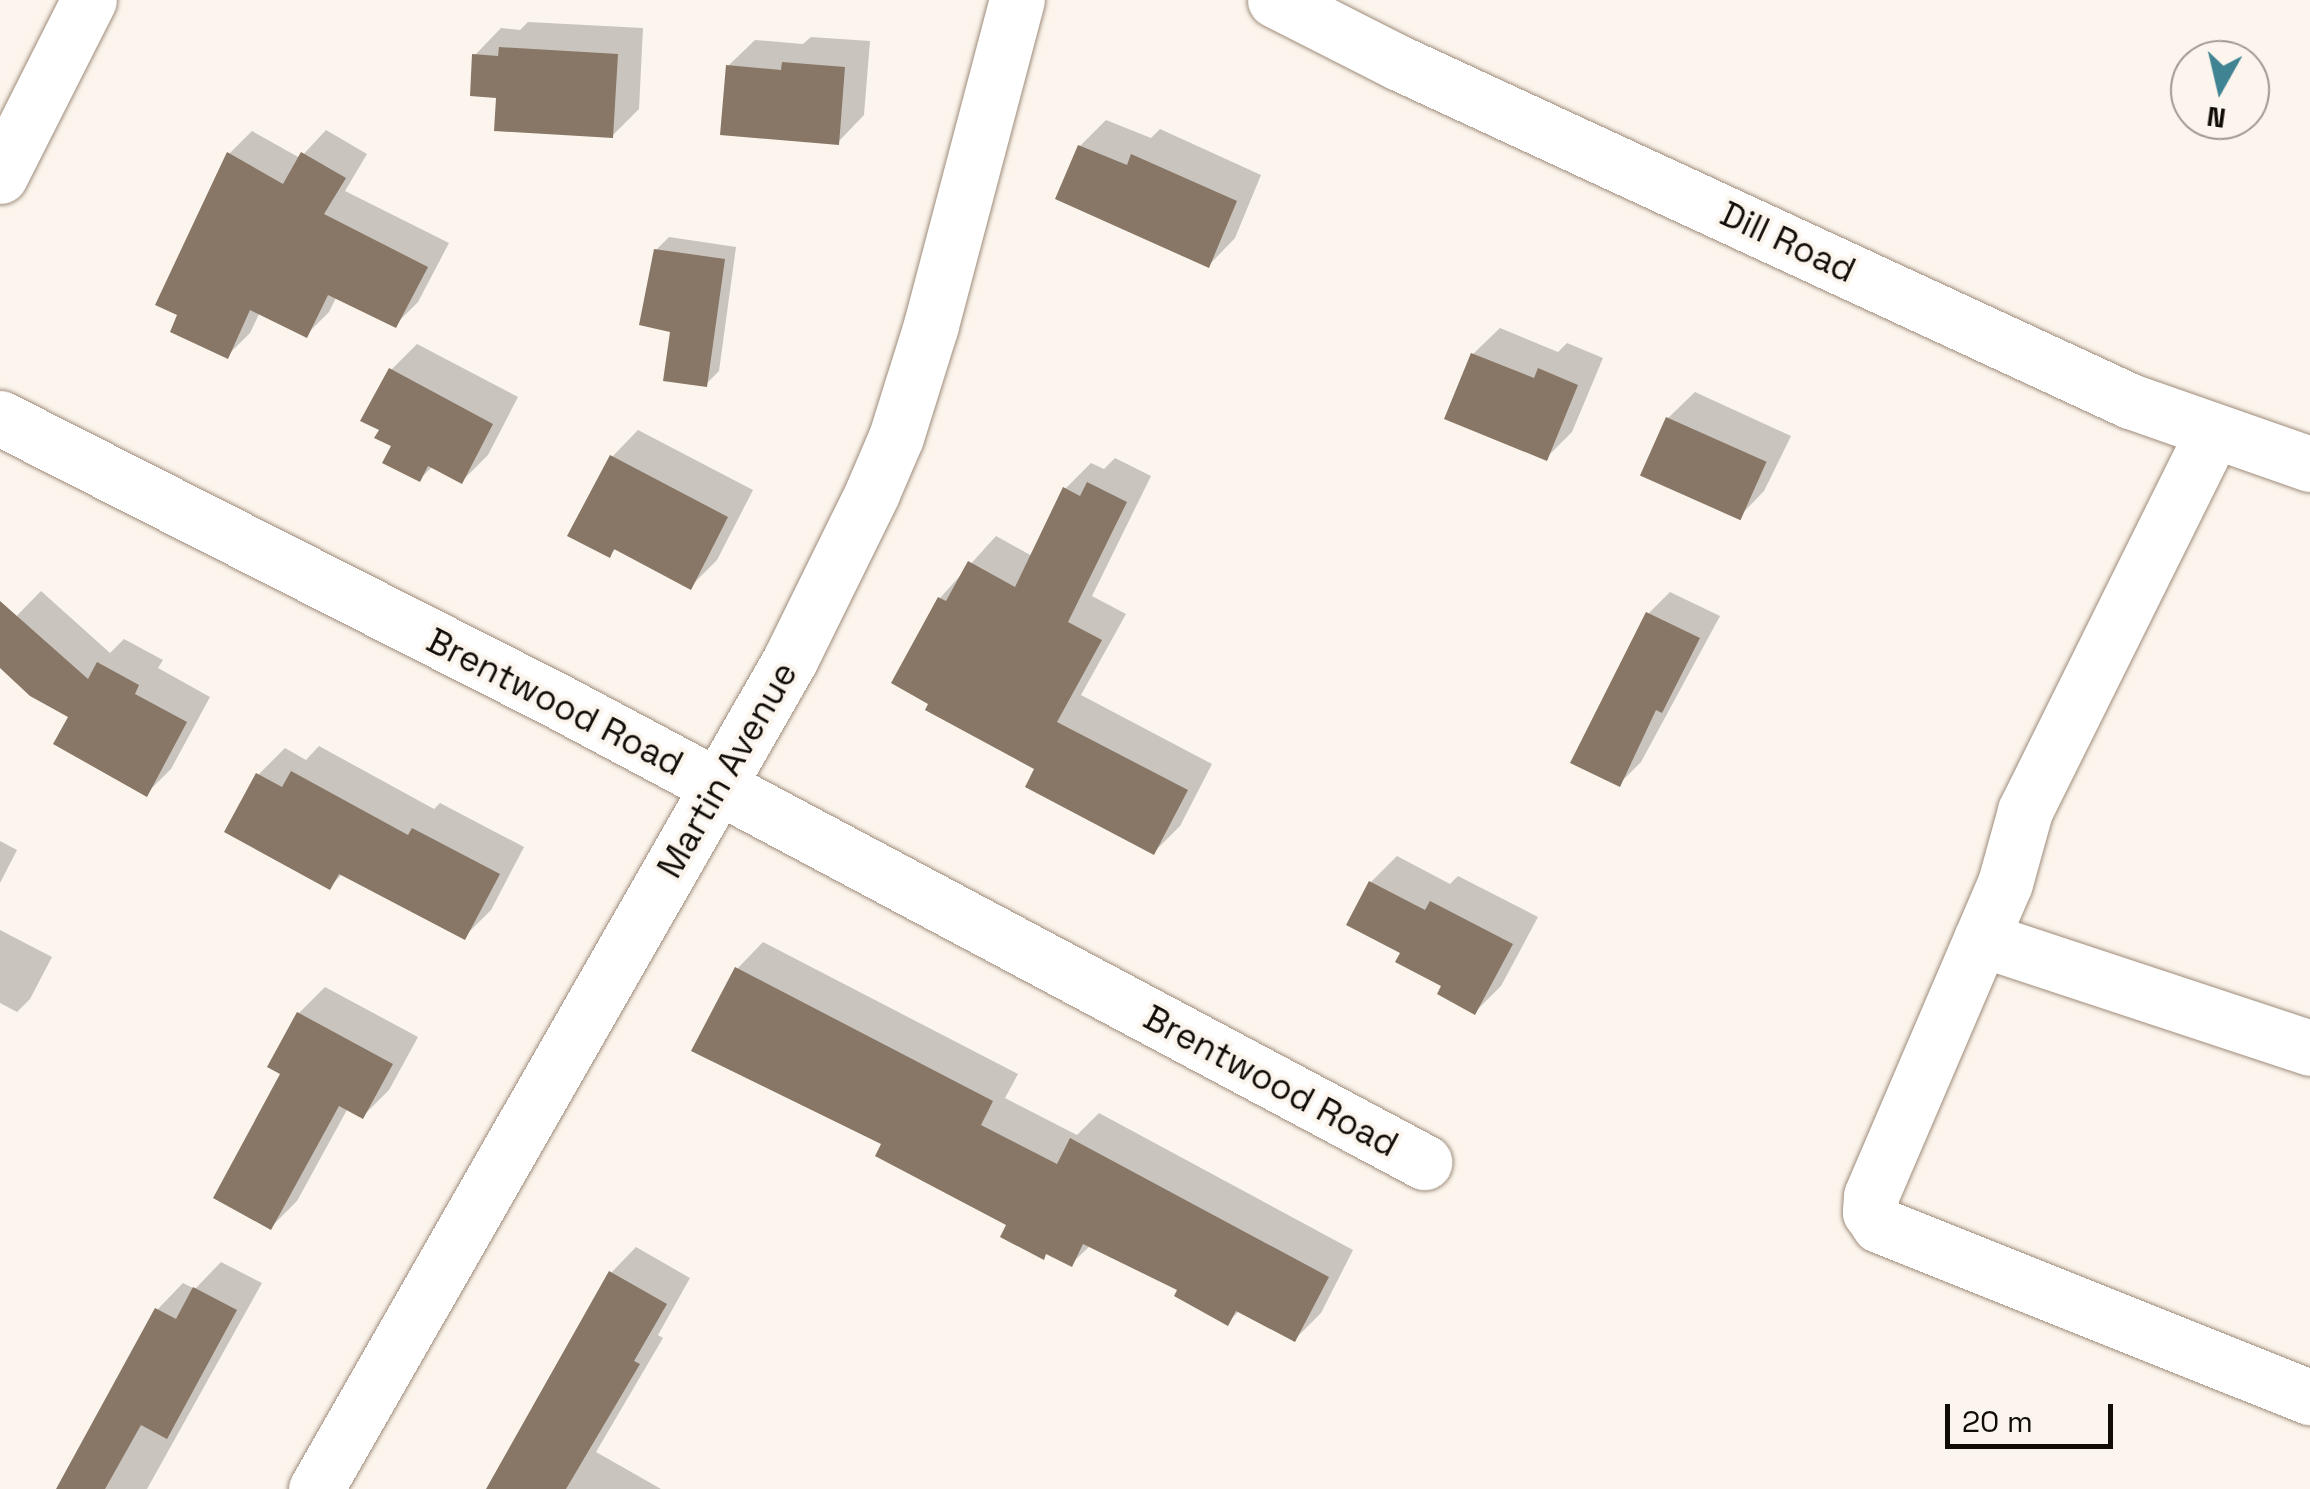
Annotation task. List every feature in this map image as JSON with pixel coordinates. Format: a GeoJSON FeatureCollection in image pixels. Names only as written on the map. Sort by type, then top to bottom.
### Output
{"type":"FeatureCollection","features":[{"type":"Feature","properties":{"kind":"street"},"geometry":{"type":"LineString","coordinates":[[0,176],[89,0]]}},
{"type":"Feature","properties":{"kind":"street","name":"Martin Avenue"},"geometry":{"type":"LineString","coordinates":[[316,1489],[790,660],[896,437],[931,326],[1017,0]]}},
{"type":"Feature","properties":{"kind":"street","name":"Dill Road"},"geometry":{"type":"LineString","coordinates":[[1281,1],[1397,62],[2112,392],[2213,432],[2310,464]]}},
{"type":"Feature","properties":{"kind":"street","name":"Brentwood Road"},"geometry":{"type":"LineString","coordinates":[[0,418],[717,787],[1424,1162]]}},
{"type":"Feature","properties":{"kind":"street"},"geometry":{"type":"LineString","coordinates":[[2213,432],[2025,811],[2005,883],[1871,1196],[1870,1212],[1879,1225],[2310,1397]]}},
{"type":"Feature","properties":{"kind":"street"},"geometry":{"type":"LineString","coordinates":[[1981,939],[2310,1048]]}},
{"type":"Feature","properties":{"kind":"building"},"geometry":{"type":"Polygon","coordinates":[[[499,47],[618,54],[613,138],[494,131],[496,98],[470,96],[472,54],[498,56],[499,47]]]}},
{"type":"Feature","properties":{"kind":"building"},"geometry":{"type":"Polygon","coordinates":[[[782,62],[845,67],[839,145],[720,135],[726,65],[781,70],[782,62]]]}},
{"type":"Feature","properties":{"kind":"building"},"geometry":{"type":"Polygon","coordinates":[[[1078,145],[1127,165],[1131,154],[1237,201],[1209,268],[1055,199],[1078,145]]]}},
{"type":"Feature","properties":{"kind":"building"},"geometry":{"type":"Polygon","coordinates":[[[227,152],[283,184],[301,152],[346,178],[324,214],[428,267],[396,328],[328,295],[307,338],[250,310],[228,359],[170,332],[177,315],[155,305],[227,152]]]}},
{"type":"Feature","properties":{"kind":"building"},"geometry":{"type":"Polygon","coordinates":[[[654,249],[725,259],[707,387],[663,381],[670,332],[639,325],[654,249]]]}},
{"type":"Feature","properties":{"kind":"building"},"geometry":{"type":"Polygon","coordinates":[[[1471,353],[1534,378],[1538,368],[1578,385],[1547,461],[1444,419],[1471,353]]]}},
{"type":"Feature","properties":{"kind":"building"},"geometry":{"type":"Polygon","coordinates":[[[389,368],[493,424],[462,484],[428,466],[420,482],[382,463],[391,446],[374,438],[379,430],[360,421],[389,368]]]}},
{"type":"Feature","properties":{"kind":"building"},"geometry":{"type":"Polygon","coordinates":[[[1666,417],[1766,462],[1740,520],[1640,475],[1666,417]]]}},
{"type":"Feature","properties":{"kind":"building"},"geometry":{"type":"Polygon","coordinates":[[[610,455],[728,517],[691,590],[614,549],[610,558],[567,536],[610,455]]]}},
{"type":"Feature","properties":{"kind":"building"},"geometry":{"type":"Polygon","coordinates":[[[1087,482],[1127,502],[1068,622],[1102,640],[1057,722],[1188,790],[1154,855],[1025,787],[1034,769],[925,710],[928,704],[891,683],[938,597],[946,601],[968,561],[1015,587],[1063,487],[1080,496],[1087,482]]]}},
{"type":"Feature","properties":{"kind":"building"},"geometry":{"type":"Polygon","coordinates":[[[0,601],[88,679],[97,662],[139,685],[135,694],[187,722],[147,797],[53,744],[68,717],[30,696],[0,668],[0,601]]]}},
{"type":"Feature","properties":{"kind":"building"},"geometry":{"type":"Polygon","coordinates":[[[1646,612],[1700,638],[1662,713],[1656,710],[1620,787],[1570,763],[1646,612]]]}},
{"type":"Feature","properties":{"kind":"building"},"geometry":{"type":"Polygon","coordinates":[[[291,771],[408,835],[412,828],[500,874],[465,940],[339,874],[330,890],[224,832],[256,773],[282,787],[291,771]]]}},
{"type":"Feature","properties":{"kind":"building"},"geometry":{"type":"Polygon","coordinates":[[[1369,881],[1425,910],[1430,901],[1513,944],[1475,1015],[1437,994],[1441,986],[1395,962],[1400,953],[1346,925],[1369,881]]]}},
{"type":"Feature","properties":{"kind":"building"},"geometry":{"type":"Polygon","coordinates":[[[735,967],[993,1101],[981,1125],[1057,1164],[1070,1138],[1329,1277],[1295,1342],[1236,1311],[1228,1326],[1174,1296],[1177,1290],[1083,1244],[1072,1267],[1046,1254],[1044,1260],[1000,1237],[1006,1225],[875,1156],[881,1144],[691,1051],[735,967]]]}},
{"type":"Feature","properties":{"kind":"building"},"geometry":{"type":"Polygon","coordinates":[[[297,1012],[393,1064],[363,1119],[339,1106],[271,1230],[213,1198],[280,1074],[267,1067],[297,1012]]]}},
{"type":"Feature","properties":{"kind":"building"},"geometry":{"type":"Polygon","coordinates":[[[609,1271],[667,1304],[634,1361],[640,1364],[566,1489],[486,1489],[609,1271]]]}},
{"type":"Feature","properties":{"kind":"building"},"geometry":{"type":"Polygon","coordinates":[[[193,1287],[237,1310],[167,1439],[141,1425],[105,1489],[56,1489],[155,1308],[176,1319],[193,1287]]]}}]}
